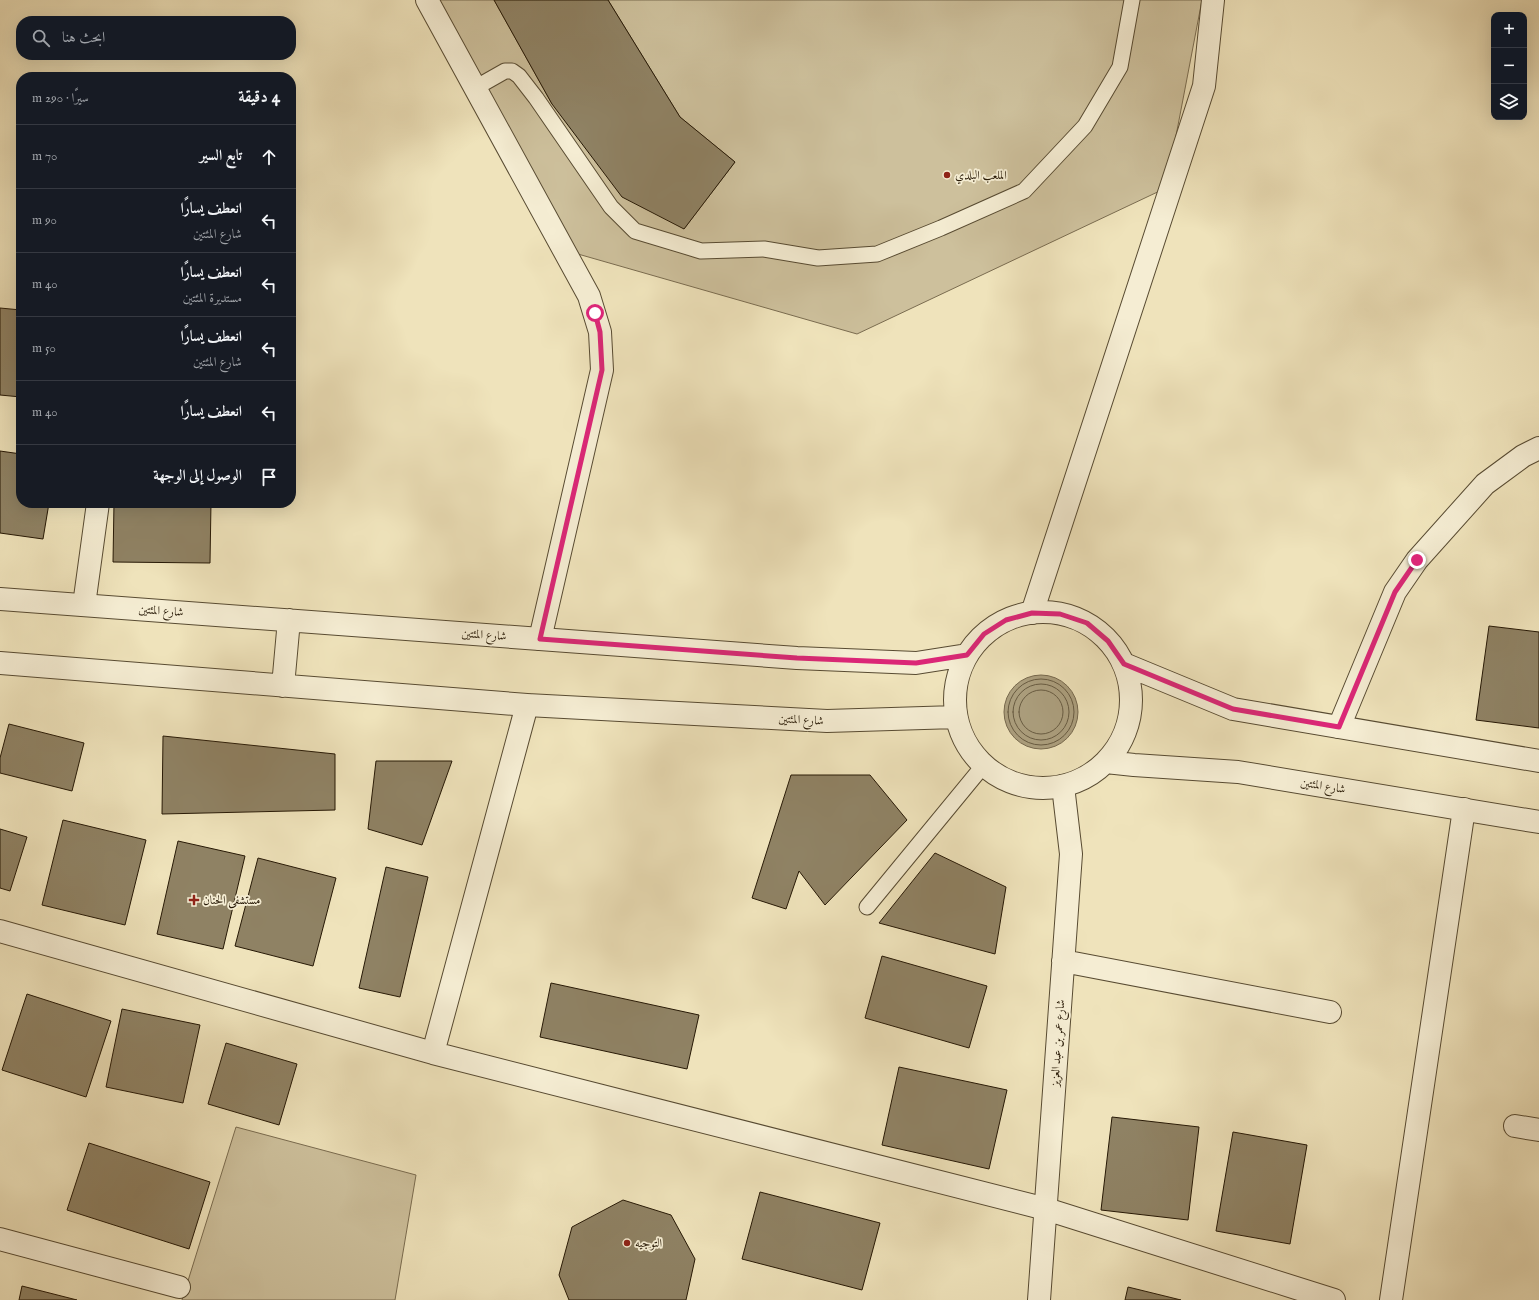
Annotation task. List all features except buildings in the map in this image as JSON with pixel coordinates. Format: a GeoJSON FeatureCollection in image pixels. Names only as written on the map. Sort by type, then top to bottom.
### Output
{"type":"FeatureCollection","features":[{"type":"Feature","properties":{"kind":"street"},"geometry":{"type":"LineString","coordinates":[[427,0],[589,296],[600,332],[602,370],[540,639]]}},
{"type":"Feature","properties":{"kind":"street"},"geometry":{"type":"LineString","coordinates":[[1032,613],[1204,86],[1213,0]]}},
{"type":"Feature","properties":{"kind":"street"},"geometry":{"type":"LineString","coordinates":[[1339,727],[1395,592],[1417,560],[1485,484],[1523,456],[1539,448]]}},
{"type":"Feature","properties":{"kind":"street"},"geometry":{"type":"LineString","coordinates":[[84,605],[97,508]]}},
{"type":"Feature","properties":{"kind":"street","name":"شارع المئتين"},"geometry":{"type":"LineString","coordinates":[[0,599],[797,658],[916,663],[967,655]]}},
{"type":"Feature","properties":{"kind":"street"},"geometry":{"type":"LineString","coordinates":[[1032,613],[1060,614],[1087,623],[1108,641],[1124,664],[1130,684],[1131,705],[1127,726],[1119,745],[1106,762],[1086,777],[1062,786],[1034,788],[1007,780],[983,766],[966,743],[956,717],[955,695],[959,674],[967,655],[984,634],[1006,620],[1032,613]]}},
{"type":"Feature","properties":{"kind":"street"},"geometry":{"type":"LineString","coordinates":[[283,686],[289,620]]}},
{"type":"Feature","properties":{"kind":"street","name":"شارع المئتين"},"geometry":{"type":"LineString","coordinates":[[0,663],[527,705],[827,721],[956,717]]}},
{"type":"Feature","properties":{"kind":"street"},"geometry":{"type":"LineString","coordinates":[[1124,664],[1233,709],[1539,762]]}},
{"type":"Feature","properties":{"kind":"street"},"geometry":{"type":"LineString","coordinates":[[433,1053],[527,705]]}},
{"type":"Feature","properties":{"kind":"street","name":"شارع المئتين"},"geometry":{"type":"LineString","coordinates":[[1106,762],[1238,772],[1539,822]]}},
{"type":"Feature","properties":{"kind":"street","name":"شارع عمر بن عبد العزيز"},"geometry":{"type":"LineString","coordinates":[[1039,1300],[1071,854],[1062,786]]}},
{"type":"Feature","properties":{"kind":"street"},"geometry":{"type":"LineString","coordinates":[[1391,1300],[1464,809]]}},
{"type":"Feature","properties":{"kind":"street"},"geometry":{"type":"LineString","coordinates":[[0,931],[433,1053],[1046,1209],[1334,1300]]}},
{"type":"Feature","properties":{"kind":"street"},"geometry":{"type":"LineString","coordinates":[[1063,961],[1330,1012]]}},
{"type":"Feature","properties":{"kind":"street"},"geometry":{"type":"LineString","coordinates":[[1515,1126],[1539,1130]]}},
{"type":"Feature","properties":{"kind":"street"},"geometry":{"type":"LineString","coordinates":[[0,1239],[179,1287]]}},
{"type":"Feature","properties":{"kind":"lane"},"geometry":{"type":"LineString","coordinates":[[475,88],[505,71],[512,71],[519,76],[536,98],[611,207],[635,231],[701,251],[764,249],[818,258],[877,254],[941,228],[1024,191],[1085,126],[1120,67],[1132,0]]}},
{"type":"Feature","properties":{"kind":"lane"},"geometry":{"type":"LineString","coordinates":[[867,908],[983,766]]}},
{"type":"Feature","properties":{"kind":"shaded area","name":"الملعب البلدي"},"geometry":{"type":"Polygon","coordinates":[[[422,0],[494,0],[552,104],[684,229],[735,162],[680,117],[608,0],[1202,0],[1166,188],[857,334],[557,248],[422,0]]]}},
{"type":"Feature","properties":{"kind":"shaded area"},"geometry":{"type":"Polygon","coordinates":[[[236,1127],[416,1175],[395,1300],[182,1300],[236,1127]]]}},
{"type":"Feature","properties":{"kind":"water"},"geometry":{"type":"Polygon","coordinates":[[[1041,675],[1062,681],[1072,691],[1078,712],[1072,733],[1062,743],[1041,749],[1020,743],[1010,733],[1004,712],[1010,691],[1020,681],[1041,675]]]}},
{"type":"Feature","properties":{"kind":"place","name":"الملعب البلدي"},"geometry":{"type":"Point","coordinates":[947,175]}},
{"type":"Feature","properties":{"kind":"place","name":"مستشفى الحنان"},"geometry":{"type":"Point","coordinates":[194,900]}},
{"type":"Feature","properties":{"kind":"place","name":"التوجيه"},"geometry":{"type":"Point","coordinates":[627,1243]}},
{"type":"Feature","properties":{"kind":"route"},"geometry":{"type":"LineString","coordinates":[[595,313],[600,332],[602,370],[540,639],[797,658],[916,663],[967,655],[984,634],[1006,620],[1032,613],[1060,614],[1087,623],[1108,641],[1124,664],[1233,709],[1339,727],[1395,592],[1417,560]]}}]}
